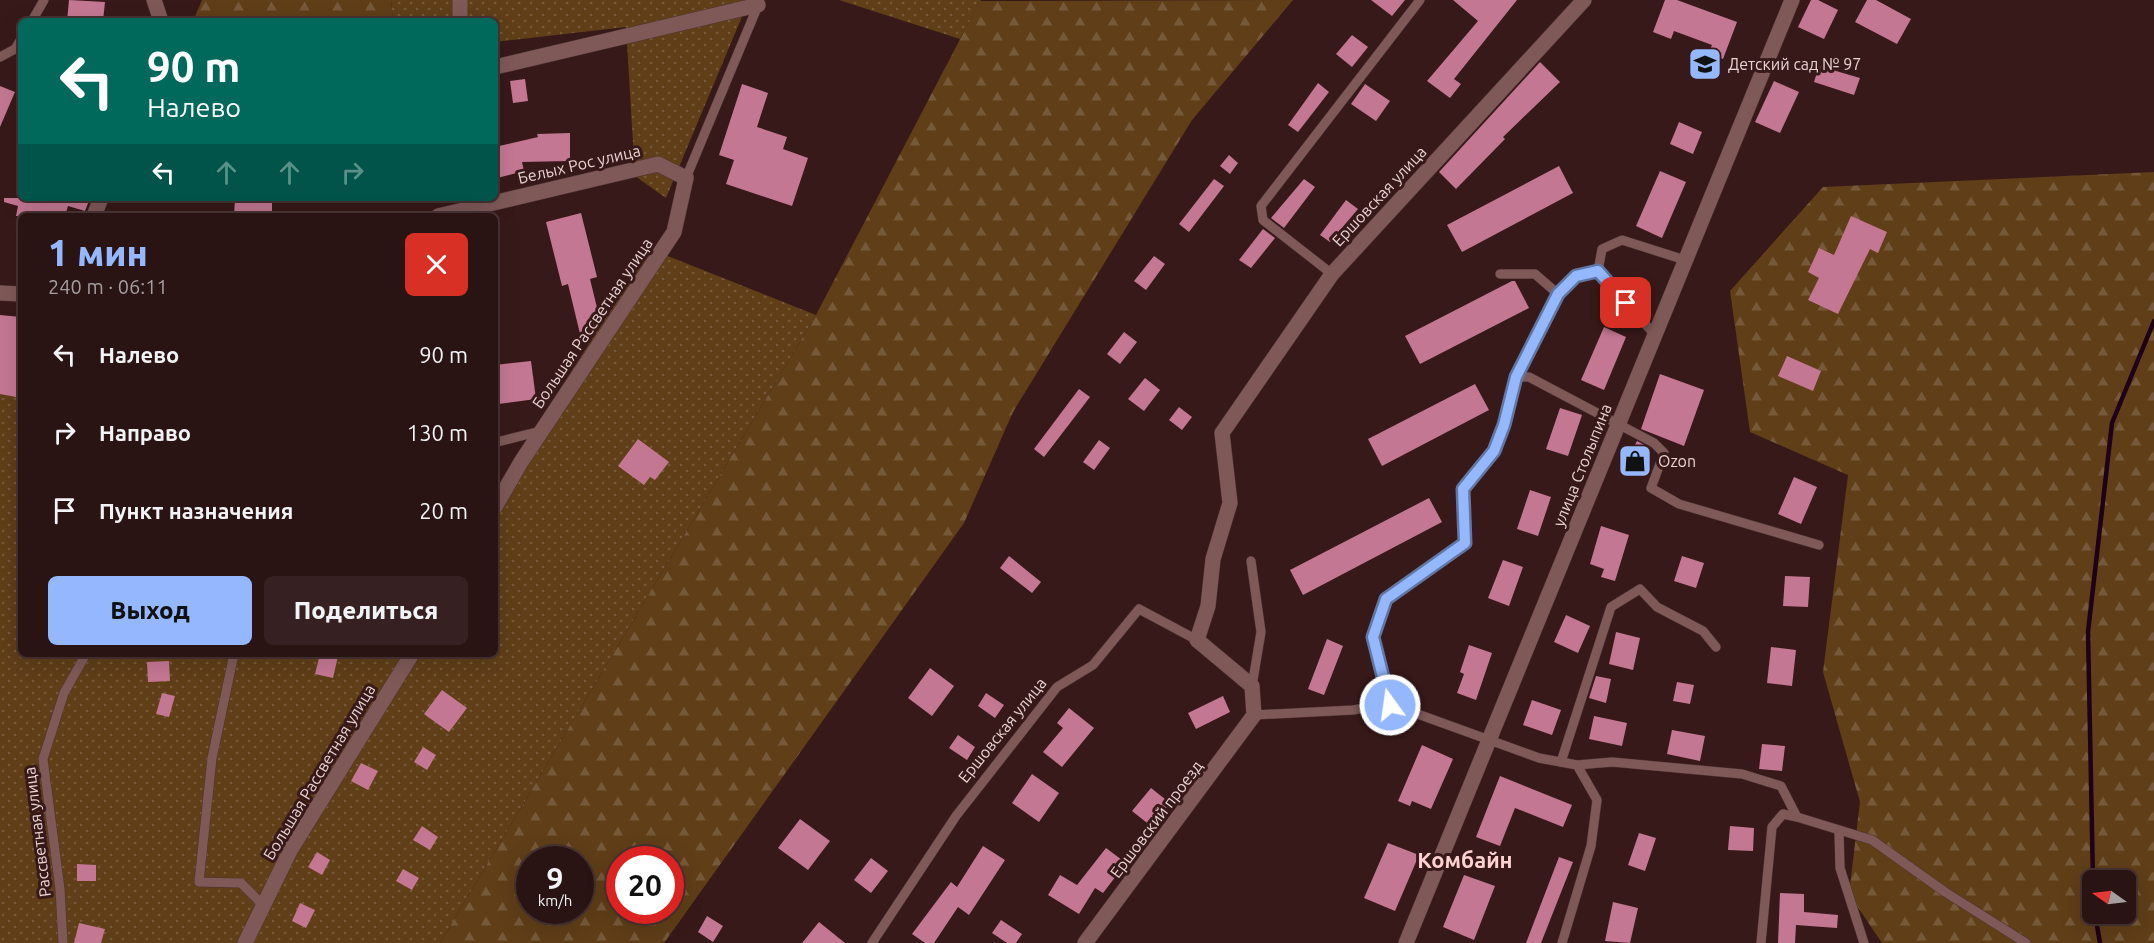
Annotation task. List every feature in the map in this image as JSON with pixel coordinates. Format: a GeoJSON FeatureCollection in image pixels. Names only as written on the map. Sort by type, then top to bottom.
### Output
{"type":"FeatureCollection","features":[{"type":"Feature","properties":{"kind":"street"},"geometry":{"type":"LineString","coordinates":[[154,0],[160,18]]}},
{"type":"Feature","properties":{"kind":"street"},"geometry":{"type":"LineString","coordinates":[[460,0],[460,18]]}},
{"type":"Feature","properties":{"kind":"street","name":"Ершовская улица"},"geometry":{"type":"LineString","coordinates":[[1197,640],[1208,606],[1213,559],[1230,503],[1222,433],[1332,274],[1584,0]]}},
{"type":"Feature","properties":{"kind":"street","name":"улица Столыпина"},"geometry":{"type":"LineString","coordinates":[[1406,943],[1792,0]]}},
{"type":"Feature","properties":{"kind":"street"},"geometry":{"type":"LineString","coordinates":[[498,66],[759,2]]}},
{"type":"Feature","properties":{"kind":"street","name":"Белых Рос улица"},"geometry":{"type":"LineString","coordinates":[[451,213],[658,164],[686,178]]}},
{"type":"Feature","properties":{"kind":"street","name":"Большая Рассветная улица"},"geometry":{"type":"LineString","coordinates":[[498,502],[541,431],[674,232],[686,178]]}},
{"type":"Feature","properties":{"kind":"street"},"geometry":{"type":"LineString","coordinates":[[0,294],[18,294]]}},
{"type":"Feature","properties":{"kind":"street"},"geometry":{"type":"LineString","coordinates":[[1197,640],[1252,686],[1254,715]]}},
{"type":"Feature","properties":{"kind":"street","name":"Большая Рассветная улица"},"geometry":{"type":"LineString","coordinates":[[245,943],[291,849],[410,657]]}},
{"type":"Feature","properties":{"kind":"street","name":"Ершовский проезд"},"geometry":{"type":"LineString","coordinates":[[1085,943],[1254,715]]}},
{"type":"Feature","properties":{"kind":"lane"},"geometry":{"type":"LineString","coordinates":[[34,18],[44,0]]}},
{"type":"Feature","properties":{"kind":"lane"},"geometry":{"type":"LineString","coordinates":[[1332,274],[1263,220],[1261,206],[1420,0]]}},
{"type":"Feature","properties":{"kind":"lane"},"geometry":{"type":"LineString","coordinates":[[686,178],[759,2]]}},
{"type":"Feature","properties":{"kind":"lane"},"geometry":{"type":"LineString","coordinates":[[0,57],[15,49],[18,44]]}},
{"type":"Feature","properties":{"kind":"lane"},"geometry":{"type":"LineString","coordinates":[[1598,271],[1602,249],[1622,240],[1686,260]]}},
{"type":"Feature","properties":{"kind":"lane"},"geometry":{"type":"LineString","coordinates":[[1390,705],[1373,637],[1386,599],[1465,543],[1463,489],[1494,451],[1504,425],[1516,377],[1558,294],[1576,276],[1598,271]]}},
{"type":"Feature","properties":{"kind":"lane"},"geometry":{"type":"LineString","coordinates":[[1598,271],[1655,335]]}},
{"type":"Feature","properties":{"kind":"lane"},"geometry":{"type":"LineString","coordinates":[[1500,274],[1534,274],[1558,294]]}},
{"type":"Feature","properties":{"kind":"lane"},"geometry":{"type":"LineString","coordinates":[[1516,377],[1529,377],[1654,442],[1664,453],[1651,488],[1679,504],[1819,545]]}},
{"type":"Feature","properties":{"kind":"lane"},"geometry":{"type":"LineString","coordinates":[[498,442],[541,431]]}},
{"type":"Feature","properties":{"kind":"lane"},"geometry":{"type":"LineString","coordinates":[[1251,561],[1261,632],[1252,686]]}},
{"type":"Feature","properties":{"kind":"lane"},"geometry":{"type":"LineString","coordinates":[[1561,762],[1611,607],[1640,589],[1657,607],[1703,631],[1716,647]]}},
{"type":"Feature","properties":{"kind":"lane","name":"Ершовская улица"},"geometry":{"type":"LineString","coordinates":[[872,943],[956,816],[1057,687],[1093,665],[1139,609],[1197,640]]}},
{"type":"Feature","properties":{"kind":"lane","name":"Рассветная улица"},"geometry":{"type":"LineString","coordinates":[[63,943],[60,888],[43,759],[64,693],[84,657]]}},
{"type":"Feature","properties":{"kind":"lane"},"geometry":{"type":"LineString","coordinates":[[233,657],[212,758],[199,882],[241,883],[264,905]]}},
{"type":"Feature","properties":{"kind":"lane"},"geometry":{"type":"LineString","coordinates":[[1254,715],[1353,710],[1390,705],[1539,758],[1577,765],[1612,762],[1742,774],[1781,786],[1797,817]]}},
{"type":"Feature","properties":{"kind":"lane"},"geometry":{"type":"LineString","coordinates":[[1562,943],[1592,846],[1597,800],[1577,765]]}},
{"type":"Feature","properties":{"kind":"lane"},"geometry":{"type":"LineString","coordinates":[[1761,943],[1772,827],[1783,814],[1872,840],[1945,892],[2026,943]]}},
{"type":"Feature","properties":{"kind":"lane"},"geometry":{"type":"LineString","coordinates":[[1839,832],[1840,868],[1864,943]]}},
{"type":"Feature","properties":{"kind":"green space"},"geometry":{"type":"Polygon","coordinates":[[[202,0],[391,0],[393,18],[194,18],[202,0]]]}},
{"type":"Feature","properties":{"kind":"green space"},"geometry":{"type":"Polygon","coordinates":[[[391,0],[749,0],[666,198],[635,176],[626,27],[498,42],[498,18],[393,18],[391,0]]]}},
{"type":"Feature","properties":{"kind":"green space"},"geometry":{"type":"Polygon","coordinates":[[[839,0],[981,0],[960,39],[839,0]]]}},
{"type":"Feature","properties":{"kind":"green space"},"geometry":{"type":"Polygon","coordinates":[[[1293,0],[1192,120],[1013,412],[964,523],[684,915],[684,846],[606,846],[606,924],[678,924],[664,943],[440,943],[816,315],[980,1],[1293,0]]]}},
{"type":"Feature","properties":{"kind":"green space"},"geometry":{"type":"Polygon","coordinates":[[[2154,172],[2154,943],[1882,943],[1849,894],[1860,802],[1823,672],[1848,475],[1750,432],[1730,291],[1823,187],[2154,172]]]}},
{"type":"Feature","properties":{"kind":"green space"},"geometry":{"type":"Polygon","coordinates":[[[650,249],[816,315],[440,943],[0,943],[0,358],[18,360],[18,657],[498,657],[498,485],[650,249]]]}},
{"type":"Feature","properties":{"kind":"building"},"geometry":{"type":"Polygon","coordinates":[[[69,0],[105,2],[103,18],[67,18],[69,0]]]}},
{"type":"Feature","properties":{"kind":"building"},"geometry":{"type":"Polygon","coordinates":[[[1371,0],[1405,0],[1392,16],[1371,0]]]}},
{"type":"Feature","properties":{"kind":"building"},"geometry":{"type":"Polygon","coordinates":[[[1453,0],[1517,0],[1454,79],[1461,84],[1450,98],[1427,81],[1478,21],[1453,0]]]}},
{"type":"Feature","properties":{"kind":"building"},"geometry":{"type":"Polygon","coordinates":[[[1665,0],[1677,0],[1737,22],[1723,59],[1708,54],[1712,45],[1674,31],[1671,39],[1653,32],[1665,0]]]}},
{"type":"Feature","properties":{"kind":"building"},"geometry":{"type":"Polygon","coordinates":[[[1811,0],[1818,0],[1838,10],[1824,39],[1798,27],[1811,0]]]}},
{"type":"Feature","properties":{"kind":"building"},"geometry":{"type":"Polygon","coordinates":[[[1867,0],[1876,0],[1911,19],[1897,44],[1855,22],[1867,0]]]}},
{"type":"Feature","properties":{"kind":"building"},"geometry":{"type":"Polygon","coordinates":[[[1352,35],[1368,47],[1352,67],[1336,54],[1352,35]]]}},
{"type":"Feature","properties":{"kind":"building"},"geometry":{"type":"Polygon","coordinates":[[[1540,62],[1560,82],[1503,137],[1505,139],[1456,189],[1439,172],[1540,62]]]}},
{"type":"Feature","properties":{"kind":"building"},"geometry":{"type":"Polygon","coordinates":[[[1819,66],[1860,78],[1854,95],[1814,82],[1819,66]]]}},
{"type":"Feature","properties":{"kind":"building"},"geometry":{"type":"Polygon","coordinates":[[[525,79],[528,101],[513,103],[510,81],[525,79]]]}},
{"type":"Feature","properties":{"kind":"building"},"geometry":{"type":"Polygon","coordinates":[[[1774,81],[1799,92],[1780,133],[1755,122],[1774,81]]]}},
{"type":"Feature","properties":{"kind":"building"},"geometry":{"type":"Polygon","coordinates":[[[1318,83],[1329,92],[1298,132],[1288,125],[1318,83]]]}},
{"type":"Feature","properties":{"kind":"building"},"geometry":{"type":"Polygon","coordinates":[[[742,84],[768,93],[757,127],[787,137],[783,149],[808,158],[792,206],[726,184],[734,160],[719,155],[742,84]]]}},
{"type":"Feature","properties":{"kind":"building"},"geometry":{"type":"Polygon","coordinates":[[[1365,84],[1390,101],[1376,121],[1351,104],[1365,84]]]}},
{"type":"Feature","properties":{"kind":"building"},"geometry":{"type":"Polygon","coordinates":[[[0,86],[15,92],[0,127],[0,86]]]}},
{"type":"Feature","properties":{"kind":"building"},"geometry":{"type":"Polygon","coordinates":[[[1679,122],[1702,132],[1693,154],[1670,144],[1679,122]]]}},
{"type":"Feature","properties":{"kind":"building"},"geometry":{"type":"Polygon","coordinates":[[[570,133],[570,161],[522,162],[524,171],[498,178],[498,146],[538,137],[537,134],[570,133]]]}},
{"type":"Feature","properties":{"kind":"building"},"geometry":{"type":"Polygon","coordinates":[[[1229,155],[1238,163],[1230,174],[1220,166],[1229,155]]]}},
{"type":"Feature","properties":{"kind":"building"},"geometry":{"type":"Polygon","coordinates":[[[1559,166],[1573,193],[1462,252],[1447,225],[1559,166]]]}},
{"type":"Feature","properties":{"kind":"building"},"geometry":{"type":"Polygon","coordinates":[[[1660,171],[1686,182],[1662,238],[1636,226],[1660,171]]]}},
{"type":"Feature","properties":{"kind":"building"},"geometry":{"type":"Polygon","coordinates":[[[1214,179],[1224,186],[1189,232],[1179,224],[1214,179]]]}},
{"type":"Feature","properties":{"kind":"building"},"geometry":{"type":"Polygon","coordinates":[[[1304,179],[1315,187],[1284,228],[1271,218],[1304,179]]]}},
{"type":"Feature","properties":{"kind":"building"},"geometry":{"type":"Polygon","coordinates":[[[4,198],[18,198],[18,201],[89,201],[85,211],[68,206],[66,213],[35,211],[34,213],[18,213],[18,216],[16,216],[18,206],[4,202],[4,198]]]}},
{"type":"Feature","properties":{"kind":"building"},"geometry":{"type":"Polygon","coordinates":[[[1346,200],[1358,209],[1330,242],[1320,235],[1346,200]]]}},
{"type":"Feature","properties":{"kind":"building"},"geometry":{"type":"Polygon","coordinates":[[[235,201],[272,201],[272,213],[234,213],[235,201]]]}},
{"type":"Feature","properties":{"kind":"building"},"geometry":{"type":"Polygon","coordinates":[[[581,213],[597,277],[590,279],[601,324],[594,335],[581,338],[568,284],[562,286],[546,222],[581,213]]]}},
{"type":"Feature","properties":{"kind":"building"},"geometry":{"type":"Polygon","coordinates":[[[1851,216],[1887,232],[1878,253],[1870,249],[1838,314],[1808,300],[1819,278],[1808,272],[1819,248],[1834,255],[1851,216]]]}},
{"type":"Feature","properties":{"kind":"building"},"geometry":{"type":"Polygon","coordinates":[[[1263,229],[1275,238],[1251,268],[1239,260],[1263,229]]]}},
{"type":"Feature","properties":{"kind":"building"},"geometry":{"type":"Polygon","coordinates":[[[1154,256],[1165,264],[1146,290],[1134,281],[1154,256]]]}},
{"type":"Feature","properties":{"kind":"building"},"geometry":{"type":"Polygon","coordinates":[[[1515,281],[1529,308],[1420,364],[1405,336],[1515,281]]]}},
{"type":"Feature","properties":{"kind":"building"},"geometry":{"type":"Polygon","coordinates":[[[0,315],[18,317],[18,397],[0,394],[0,315]]]}},
{"type":"Feature","properties":{"kind":"building"},"geometry":{"type":"Polygon","coordinates":[[[1604,327],[1626,337],[1604,390],[1581,380],[1604,327]]]}},
{"type":"Feature","properties":{"kind":"building"},"geometry":{"type":"Polygon","coordinates":[[[1124,332],[1137,342],[1120,364],[1107,354],[1124,332]]]}},
{"type":"Feature","properties":{"kind":"building"},"geometry":{"type":"Polygon","coordinates":[[[1787,356],[1821,371],[1813,391],[1778,376],[1787,356]]]}},
{"type":"Feature","properties":{"kind":"building"},"geometry":{"type":"Polygon","coordinates":[[[531,361],[536,399],[498,404],[498,365],[531,361]]]}},
{"type":"Feature","properties":{"kind":"building"},"geometry":{"type":"Polygon","coordinates":[[[1660,374],[1704,390],[1684,446],[1641,429],[1660,374]]]}},
{"type":"Feature","properties":{"kind":"building"},"geometry":{"type":"Polygon","coordinates":[[[1145,378],[1160,390],[1144,411],[1128,399],[1145,378]]]}},
{"type":"Feature","properties":{"kind":"building"},"geometry":{"type":"Polygon","coordinates":[[[1475,384],[1489,410],[1382,466],[1368,439],[1475,384]]]}},
{"type":"Feature","properties":{"kind":"building"},"geometry":{"type":"Polygon","coordinates":[[[1079,389],[1090,397],[1044,457],[1034,449],[1079,389]]]}},
{"type":"Feature","properties":{"kind":"building"},"geometry":{"type":"Polygon","coordinates":[[[1179,407],[1192,417],[1182,430],[1169,420],[1179,407]]]}},
{"type":"Feature","properties":{"kind":"building"},"geometry":{"type":"Polygon","coordinates":[[[1560,408],[1582,415],[1568,456],[1546,449],[1560,408]]]}},
{"type":"Feature","properties":{"kind":"building"},"geometry":{"type":"Polygon","coordinates":[[[638,439],[669,462],[655,480],[650,477],[644,485],[618,466],[638,439]]]}},
{"type":"Feature","properties":{"kind":"building"},"geometry":{"type":"Polygon","coordinates":[[[1099,440],[1110,448],[1094,470],[1083,462],[1099,440]]]}},
{"type":"Feature","properties":{"kind":"building"},"geometry":{"type":"Polygon","coordinates":[[[1637,441],[1650,448],[1641,471],[1625,465],[1637,441]]]}},
{"type":"Feature","properties":{"kind":"building"},"geometry":{"type":"Polygon","coordinates":[[[1794,477],[1817,487],[1801,524],[1778,514],[1794,477]]]}},
{"type":"Feature","properties":{"kind":"building"},"geometry":{"type":"Polygon","coordinates":[[[1530,490],[1551,497],[1538,536],[1517,529],[1530,490]]]}},
{"type":"Feature","properties":{"kind":"building"},"geometry":{"type":"Polygon","coordinates":[[[1429,498],[1442,522],[1303,595],[1290,570],[1429,498]]]}},
{"type":"Feature","properties":{"kind":"building"},"geometry":{"type":"Polygon","coordinates":[[[1601,526],[1629,535],[1615,581],[1601,577],[1604,569],[1590,564],[1601,526]]]}},
{"type":"Feature","properties":{"kind":"building"},"geometry":{"type":"Polygon","coordinates":[[[1009,556],[1041,582],[1032,593],[1000,568],[1009,556]]]}},
{"type":"Feature","properties":{"kind":"building"},"geometry":{"type":"Polygon","coordinates":[[[1682,556],[1704,563],[1696,588],[1674,581],[1682,556]]]}},
{"type":"Feature","properties":{"kind":"building"},"geometry":{"type":"Polygon","coordinates":[[[1503,560],[1523,567],[1509,606],[1488,598],[1503,560]]]}},
{"type":"Feature","properties":{"kind":"building"},"geometry":{"type":"Polygon","coordinates":[[[1785,576],[1810,577],[1808,607],[1783,606],[1785,576]]]}},
{"type":"Feature","properties":{"kind":"building"},"geometry":{"type":"Polygon","coordinates":[[[1566,615],[1590,626],[1578,653],[1554,642],[1566,615]]]}},
{"type":"Feature","properties":{"kind":"building"},"geometry":{"type":"Polygon","coordinates":[[[1616,632],[1640,638],[1633,670],[1609,664],[1616,632]]]}},
{"type":"Feature","properties":{"kind":"building"},"geometry":{"type":"Polygon","coordinates":[[[1327,639],[1343,646],[1324,695],[1308,689],[1327,639]]]}},
{"type":"Feature","properties":{"kind":"building"},"geometry":{"type":"Polygon","coordinates":[[[1469,645],[1492,653],[1476,700],[1457,693],[1464,674],[1460,672],[1469,645]]]}},
{"type":"Feature","properties":{"kind":"building"},"geometry":{"type":"Polygon","coordinates":[[[1771,647],[1796,650],[1792,686],[1767,683],[1771,647]]]}},
{"type":"Feature","properties":{"kind":"building"},"geometry":{"type":"Polygon","coordinates":[[[319,657],[338,657],[333,678],[315,674],[319,657]]]}},
{"type":"Feature","properties":{"kind":"building"},"geometry":{"type":"Polygon","coordinates":[[[169,661],[170,681],[148,682],[147,662],[169,661]]]}},
{"type":"Feature","properties":{"kind":"building"},"geometry":{"type":"Polygon","coordinates":[[[930,668],[954,686],[932,716],[908,698],[930,668]]]}},
{"type":"Feature","properties":{"kind":"building"},"geometry":{"type":"Polygon","coordinates":[[[1596,676],[1611,679],[1606,703],[1589,698],[1596,676]]]}},
{"type":"Feature","properties":{"kind":"building"},"geometry":{"type":"Polygon","coordinates":[[[1677,682],[1694,685],[1690,704],[1673,701],[1677,682]]]}},
{"type":"Feature","properties":{"kind":"building"},"geometry":{"type":"Polygon","coordinates":[[[442,690],[467,708],[449,732],[424,714],[442,690]]]}},
{"type":"Feature","properties":{"kind":"building"},"geometry":{"type":"Polygon","coordinates":[[[162,693],[175,696],[169,717],[156,714],[162,693]]]}},
{"type":"Feature","properties":{"kind":"building"},"geometry":{"type":"Polygon","coordinates":[[[986,693],[1004,705],[995,718],[978,706],[986,693]]]}},
{"type":"Feature","properties":{"kind":"building"},"geometry":{"type":"Polygon","coordinates":[[[1223,696],[1230,712],[1196,729],[1188,713],[1223,696]]]}},
{"type":"Feature","properties":{"kind":"building"},"geometry":{"type":"Polygon","coordinates":[[[1532,700],[1561,710],[1552,735],[1523,725],[1532,700]]]}},
{"type":"Feature","properties":{"kind":"building"},"geometry":{"type":"Polygon","coordinates":[[[1069,708],[1094,728],[1062,767],[1043,752],[1063,728],[1057,723],[1069,708]]]}},
{"type":"Feature","properties":{"kind":"building"},"geometry":{"type":"Polygon","coordinates":[[[1594,716],[1627,723],[1622,746],[1589,739],[1594,716]]]}},
{"type":"Feature","properties":{"kind":"building"},"geometry":{"type":"Polygon","coordinates":[[[1672,730],[1705,736],[1700,761],[1667,754],[1672,730]]]}},
{"type":"Feature","properties":{"kind":"building"},"geometry":{"type":"Polygon","coordinates":[[[958,735],[975,747],[967,760],[949,748],[958,735]]]}},
{"type":"Feature","properties":{"kind":"building"},"geometry":{"type":"Polygon","coordinates":[[[1762,744],[1785,746],[1782,771],[1759,769],[1762,744]]]}},
{"type":"Feature","properties":{"kind":"building"},"geometry":{"type":"Polygon","coordinates":[[[1422,745],[1453,759],[1431,809],[1412,801],[1410,806],[1398,801],[1422,745]]]}},
{"type":"Feature","properties":{"kind":"building"},"geometry":{"type":"Polygon","coordinates":[[[423,747],[436,755],[427,770],[414,762],[423,747]]]}},
{"type":"Feature","properties":{"kind":"building"},"geometry":{"type":"Polygon","coordinates":[[[361,763],[378,771],[368,790],[351,781],[361,763]]]}},
{"type":"Feature","properties":{"kind":"building"},"geometry":{"type":"Polygon","coordinates":[[[1032,774],[1059,793],[1039,822],[1012,803],[1032,774]]]}},
{"type":"Feature","properties":{"kind":"building"},"geometry":{"type":"Polygon","coordinates":[[[1500,776],[1572,805],[1563,827],[1515,808],[1500,846],[1476,837],[1500,776]]]}},
{"type":"Feature","properties":{"kind":"building"},"geometry":{"type":"Polygon","coordinates":[[[1151,788],[1170,803],[1161,815],[1165,819],[1156,830],[1132,811],[1151,788]]]}},
{"type":"Feature","properties":{"kind":"building"},"geometry":{"type":"Polygon","coordinates":[[[800,819],[830,841],[808,870],[778,848],[800,819]]]}},
{"type":"Feature","properties":{"kind":"building"},"geometry":{"type":"Polygon","coordinates":[[[422,826],[438,837],[430,850],[413,840],[422,826]]]}},
{"type":"Feature","properties":{"kind":"building"},"geometry":{"type":"Polygon","coordinates":[[[1730,826],[1754,828],[1753,851],[1728,850],[1730,826]]]}},
{"type":"Feature","properties":{"kind":"building"},"geometry":{"type":"Polygon","coordinates":[[[1639,833],[1656,838],[1645,871],[1628,865],[1639,833]]]}},
{"type":"Feature","properties":{"kind":"building"},"geometry":{"type":"Polygon","coordinates":[[[1388,843],[1419,855],[1395,911],[1364,898],[1388,843]]]}},
{"type":"Feature","properties":{"kind":"building"},"geometry":{"type":"Polygon","coordinates":[[[983,846],[1005,860],[969,915],[958,907],[934,943],[925,943],[912,934],[951,882],[957,887],[983,846]]]}},
{"type":"Feature","properties":{"kind":"building"},"geometry":{"type":"Polygon","coordinates":[[[1106,848],[1126,863],[1103,893],[1095,888],[1079,914],[1048,895],[1060,875],[1077,885],[1106,848]]]}},
{"type":"Feature","properties":{"kind":"building"},"geometry":{"type":"Polygon","coordinates":[[[317,852],[330,860],[322,875],[308,867],[317,852]]]}},
{"type":"Feature","properties":{"kind":"building"},"geometry":{"type":"Polygon","coordinates":[[[1559,857],[1573,862],[1541,943],[1526,943],[1559,857]]]}},
{"type":"Feature","properties":{"kind":"building"},"geometry":{"type":"Polygon","coordinates":[[[871,858],[888,871],[871,893],[854,880],[871,858]]]}},
{"type":"Feature","properties":{"kind":"building"},"geometry":{"type":"Polygon","coordinates":[[[77,864],[96,865],[96,881],[77,881],[77,864]]]}},
{"type":"Feature","properties":{"kind":"building"},"geometry":{"type":"Polygon","coordinates":[[[403,869],[419,878],[412,890],[396,881],[403,869]]]}},
{"type":"Feature","properties":{"kind":"building"},"geometry":{"type":"Polygon","coordinates":[[[1464,875],[1495,886],[1474,940],[1443,927],[1464,875]]]}},
{"type":"Feature","properties":{"kind":"building"},"geometry":{"type":"Polygon","coordinates":[[[1780,893],[1804,894],[1804,912],[1838,915],[1837,928],[1796,925],[1795,943],[1778,943],[1780,893]]]}},
{"type":"Feature","properties":{"kind":"building"},"geometry":{"type":"Polygon","coordinates":[[[1613,902],[1638,908],[1630,943],[1605,941],[1613,902]]]}},
{"type":"Feature","properties":{"kind":"building"},"geometry":{"type":"Polygon","coordinates":[[[300,903],[315,910],[306,928],[292,921],[300,903]]]}},
{"type":"Feature","properties":{"kind":"building"},"geometry":{"type":"Polygon","coordinates":[[[707,916],[723,926],[713,942],[698,932],[707,916]]]}},
{"type":"Feature","properties":{"kind":"building"},"geometry":{"type":"Polygon","coordinates":[[[1001,920],[1022,934],[1016,943],[1007,943],[992,933],[1001,920]]]}},
{"type":"Feature","properties":{"kind":"building"},"geometry":{"type":"Polygon","coordinates":[[[819,922],[845,943],[802,943],[819,922]]]}},
{"type":"Feature","properties":{"kind":"building"},"geometry":{"type":"Polygon","coordinates":[[[79,923],[105,929],[101,943],[74,943],[79,923]]]}},
{"type":"Feature","properties":{"kind":"waterway"},"geometry":{"type":"LineString","coordinates":[[2093,870],[2088,632],[2112,423],[2154,321]]}},
{"type":"Feature","properties":{"kind":"waterway"},"geometry":{"type":"LineString","coordinates":[[2097,924],[2100,943]]}},
{"type":"Feature","properties":{"kind":"place","name":"Детский сад № 97"},"geometry":{"type":"Point","coordinates":[1705,64]}},
{"type":"Feature","properties":{"kind":"place","name":"Ozon"},"geometry":{"type":"Point","coordinates":[1635,461]}},
{"type":"Feature","properties":{"kind":"district","name":"Комбайн"},"geometry":{"type":"Point","coordinates":[1465,860]}},
{"type":"Feature","properties":{"kind":"route"},"geometry":{"type":"LineString","coordinates":[[1390,705],[1373,637],[1386,599],[1465,543],[1463,489],[1494,451],[1504,425],[1516,377],[1558,294],[1576,276],[1598,271],[1626,303]]}}]}
